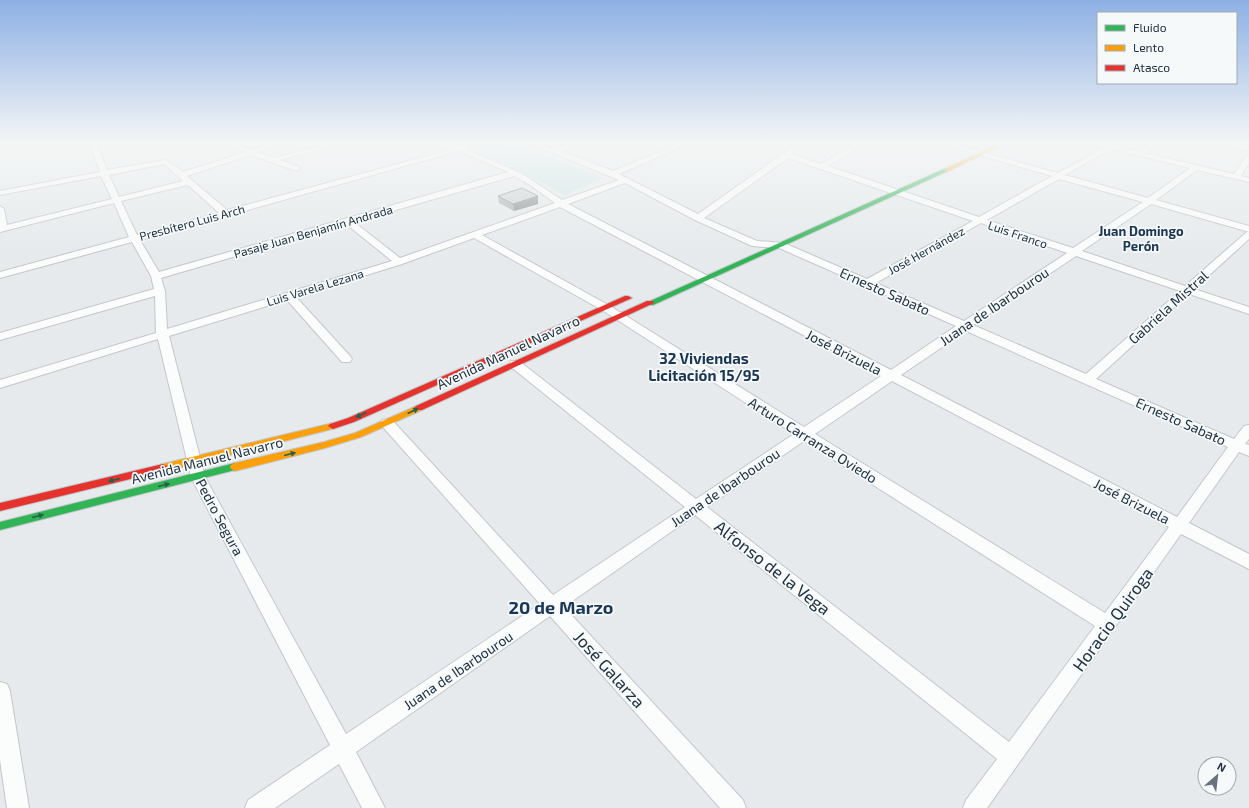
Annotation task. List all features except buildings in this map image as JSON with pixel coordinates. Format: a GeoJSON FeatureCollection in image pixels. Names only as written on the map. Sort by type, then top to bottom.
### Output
{"type":"FeatureCollection","features":[{"type":"Feature","properties":{"kind":"main road","name":"Avenida Manuel Navarro"},"geometry":{"type":"LineString","coordinates":[[0,526],[342,440],[387,423],[618,317],[925,180]]}},
{"type":"Feature","properties":{"kind":"main road"},"geometry":{"type":"LineString","coordinates":[[868,194],[896,182]]}},
{"type":"Feature","properties":{"kind":"main road"},"geometry":{"type":"LineString","coordinates":[[741,250],[776,234]]}},
{"type":"Feature","properties":{"kind":"main road"},"geometry":{"type":"LineString","coordinates":[[686,273],[704,265]]}},
{"type":"Feature","properties":{"kind":"main road","name":"Avenida Manuel Navarro"},"geometry":{"type":"LineString","coordinates":[[0,507],[321,430],[350,420],[634,296]]}},
{"type":"Feature","properties":{"kind":"street"},"geometry":{"type":"LineString","coordinates":[[0,193],[69,180]]}},
{"type":"Feature","properties":{"kind":"street","name":"Pedro Segura"},"geometry":{"type":"LineString","coordinates":[[107,180],[134,238],[156,276],[160,291],[162,333],[198,477],[374,808]]}},
{"type":"Feature","properties":{"kind":"street"},"geometry":{"type":"LineString","coordinates":[[187,180],[225,213]]}},
{"type":"Feature","properties":{"kind":"street","name":"Presbítero Luis Arch"},"geometry":{"type":"LineString","coordinates":[[0,275],[347,180]]}},
{"type":"Feature","properties":{"kind":"street","name":"Pasaje Juan Benjamín Andrada"},"geometry":{"type":"LineString","coordinates":[[156,276],[492,180]]}},
{"type":"Feature","properties":{"kind":"street","name":"José Brizuela"},"geometry":{"type":"LineString","coordinates":[[526,180],[550,194],[560,203],[686,273],[703,279],[1249,562]]}},
{"type":"Feature","properties":{"kind":"street","name":"Ernesto Sabato"},"geometry":{"type":"LineString","coordinates":[[626,180],[698,218],[755,244],[781,245],[1243,448]]}},
{"type":"Feature","properties":{"kind":"street","name":"Luis Varela Lezana"},"geometry":{"type":"LineString","coordinates":[[0,384],[162,333],[399,262],[626,180]]}},
{"type":"Feature","properties":{"kind":"street"},"geometry":{"type":"LineString","coordinates":[[698,218],[752,180]]}},
{"type":"Feature","properties":{"kind":"street","name":"Luis Franco"},"geometry":{"type":"LineString","coordinates":[[858,180],[1249,311]]}},
{"type":"Feature","properties":{"kind":"street","name":"José Hernández"},"geometry":{"type":"LineString","coordinates":[[868,283],[1052,180]]}},
{"type":"Feature","properties":{"kind":"street"},"geometry":{"type":"LineString","coordinates":[[1072,180],[1249,229]]}},
{"type":"Feature","properties":{"kind":"street","name":"Juana de Ibarbourou"},"geometry":{"type":"LineString","coordinates":[[256,808],[696,507],[1074,253],[1180,180]]}},
{"type":"Feature","properties":{"kind":"street"},"geometry":{"type":"LineString","coordinates":[[0,209],[1,229],[190,182]]}},
{"type":"Feature","properties":{"kind":"street"},"geometry":{"type":"LineString","coordinates":[[348,221],[399,262]]}},
{"type":"Feature","properties":{"kind":"street","name":"Gabriela Mistral"},"geometry":{"type":"LineString","coordinates":[[1087,380],[1249,234]]}},
{"type":"Feature","properties":{"kind":"street","name":"Arturo Carranza Oviedo"},"geometry":{"type":"LineString","coordinates":[[476,235],[606,308],[618,317],[1108,625]]}},
{"type":"Feature","properties":{"kind":"street"},"geometry":{"type":"LineString","coordinates":[[0,337],[160,291]]}},
{"type":"Feature","properties":{"kind":"street"},"geometry":{"type":"LineString","coordinates":[[289,295],[346,359]]}},
{"type":"Feature","properties":{"kind":"street","name":"Alfonso de la Vega"},"geometry":{"type":"LineString","coordinates":[[515,364],[1011,757]]}},
{"type":"Feature","properties":{"kind":"street","name":"José Galarza"},"geometry":{"type":"LineString","coordinates":[[387,423],[735,808]]}},
{"type":"Feature","properties":{"kind":"street","name":"Horacio Quiroga"},"geometry":{"type":"LineString","coordinates":[[974,808],[1180,526],[1243,448],[1249,429]]}},
{"type":"Feature","properties":{"kind":"street"},"geometry":{"type":"LineString","coordinates":[[0,691],[18,808]]}},
{"type":"Feature","properties":{"kind":"shaded area"},"geometry":{"type":"Polygon","coordinates":[[[536,180],[599,180],[564,195],[536,180]]]}},
{"type":"Feature","properties":{"kind":"traffic: fast"},"geometry":{"type":"LineString","coordinates":[[650,303],[924,180]]}},
{"type":"Feature","properties":{"kind":"traffic: fast"},"geometry":{"type":"LineString","coordinates":[[0,526],[235,467]]}},
{"type":"Feature","properties":{"kind":"traffic: slow"},"geometry":{"type":"LineString","coordinates":[[235,467],[325,445],[358,435],[419,408]]}},
{"type":"Feature","properties":{"kind":"traffic: slow"},"geometry":{"type":"LineString","coordinates":[[163,468],[333,426]]}},
{"type":"Feature","properties":{"kind":"traffic: jam"},"geometry":{"type":"LineString","coordinates":[[333,426],[351,420],[628,298]]}},
{"type":"Feature","properties":{"kind":"traffic: jam"},"geometry":{"type":"LineString","coordinates":[[419,408],[650,303]]}},
{"type":"Feature","properties":{"kind":"traffic: jam"},"geometry":{"type":"LineString","coordinates":[[0,507],[163,468]]}},
{"type":"Feature","properties":{"kind":"district","name":"Juan Domingo Perón"},"geometry":{"type":"Point","coordinates":[1141,238]}},
{"type":"Feature","properties":{"kind":"district","name":"32 Viviendas Licitación 15/95"},"geometry":{"type":"Point","coordinates":[704,366]}},
{"type":"Feature","properties":{"kind":"district","name":"20 de Marzo"},"geometry":{"type":"Point","coordinates":[561,607]}}]}
